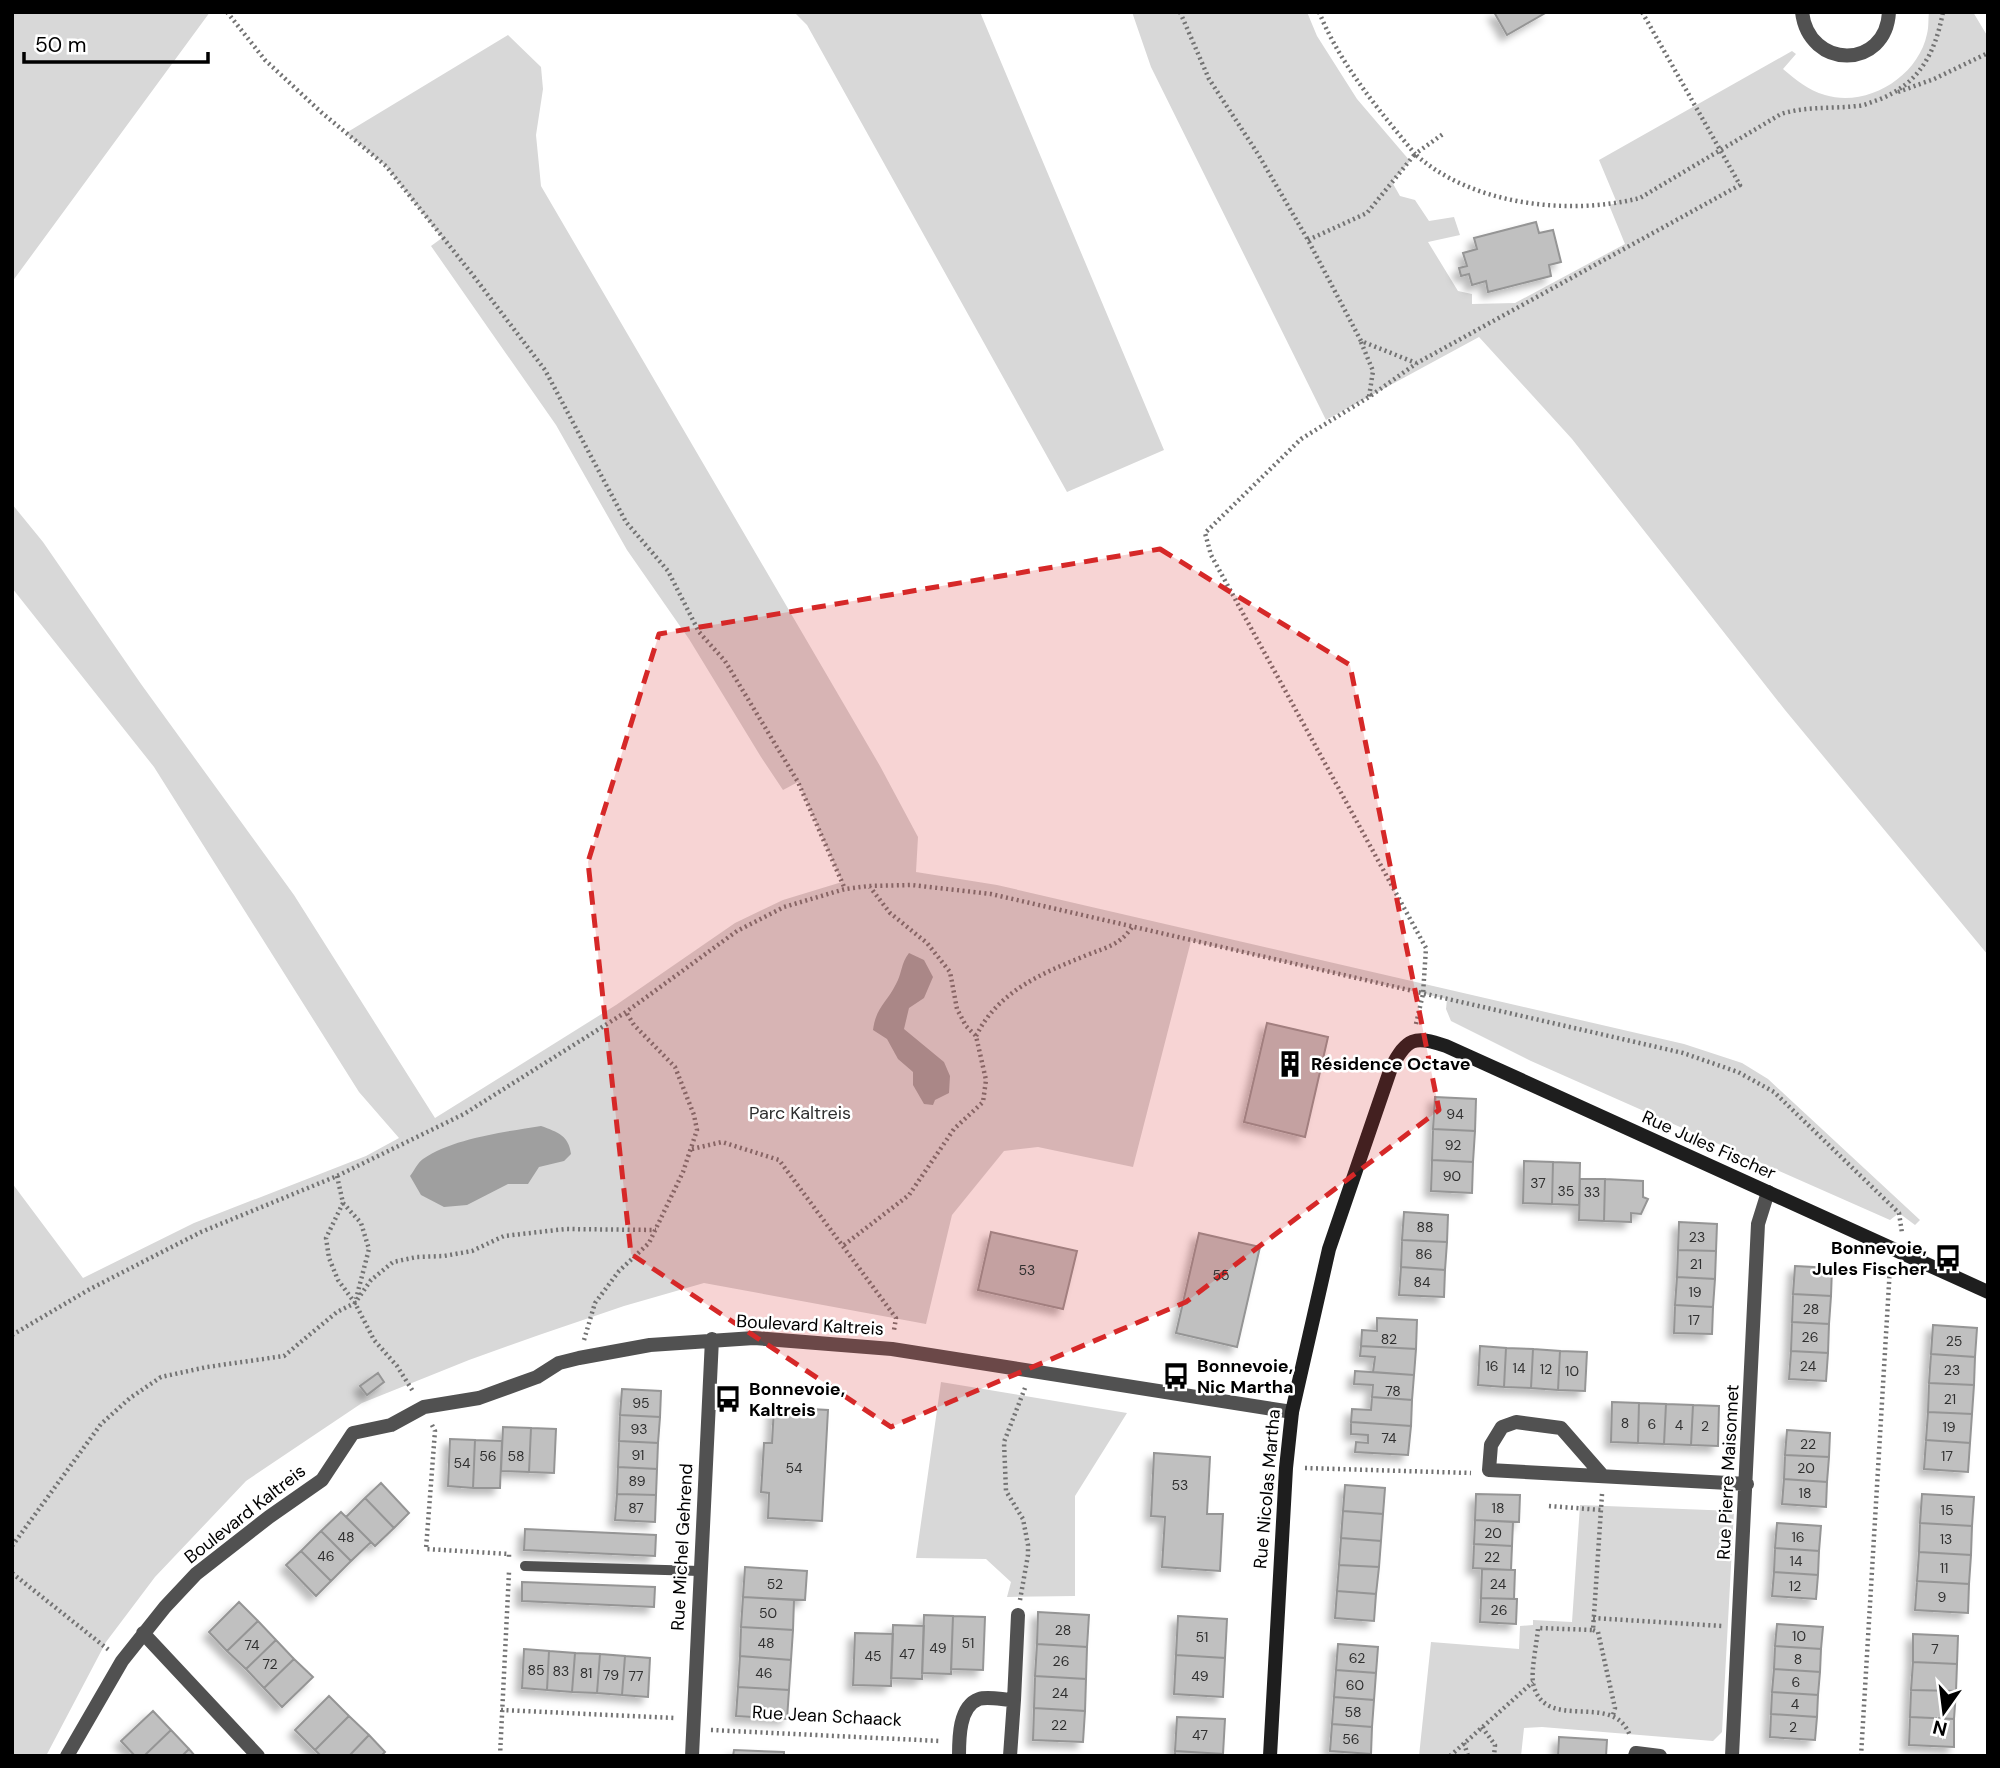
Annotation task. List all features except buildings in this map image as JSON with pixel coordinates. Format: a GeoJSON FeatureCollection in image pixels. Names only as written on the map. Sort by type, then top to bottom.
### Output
{"type":"FeatureCollection","features":[{"type":"Feature","properties":{"kind":"street"},"geometry":{"type":"LineString","coordinates":[[1802,12],[1803,24],[1810,38],[1820,48],[1847,56],[1874,46],[1889,22],[1889,12]]}},
{"type":"Feature","properties":{"kind":"street","name":"Rue Jules Fischer"},"geometry":{"type":"LineString","coordinates":[[1413,1039],[1429,1040],[1446,1046],[1988,1292]]}},
{"type":"Feature","properties":{"kind":"street","name":"Rue Nicolas Martha"},"geometry":{"type":"LineString","coordinates":[[1270,1756],[1286,1468],[1292,1412],[1329,1248],[1342,1206],[1391,1068],[1401,1048],[1413,1039]]}},
{"type":"Feature","properties":{"kind":"street","name":"Rue Pierre Maisonnet"},"geometry":{"type":"LineString","coordinates":[[1732,1756],[1758,1224],[1768,1192]]}},
{"type":"Feature","properties":{"kind":"street","name":"Boulevard Kaltreis"},"geometry":{"type":"LineString","coordinates":[[67,1756],[122,1661],[196,1574],[321,1480],[354,1433],[391,1425],[424,1407],[479,1398],[537,1377],[559,1363],[650,1345],[754,1338],[892,1349],[1292,1412]]}},
{"type":"Feature","properties":{"kind":"street","name":"Rue Michel Gehrend"},"geometry":{"type":"LineString","coordinates":[[692,1756],[712,1339]]}},
{"type":"Feature","properties":{"kind":"street"},"geometry":{"type":"LineString","coordinates":[[1603,1476],[1561,1428],[1517,1422],[1502,1427],[1491,1445],[1489,1470],[1747,1484]]}},
{"type":"Feature","properties":{"kind":"street"},"geometry":{"type":"LineString","coordinates":[[1010,1756],[1018,1615]]}},
{"type":"Feature","properties":{"kind":"street"},"geometry":{"type":"LineString","coordinates":[[144,1633],[258,1756]]}},
{"type":"Feature","properties":{"kind":"street"},"geometry":{"type":"LineString","coordinates":[[959,1749],[964,1716],[970,1705],[981,1698],[1014,1700]]}},
{"type":"Feature","properties":{"kind":"street"},"geometry":{"type":"LineString","coordinates":[[1635,1754],[1660,1756]]}},
{"type":"Feature","properties":{"kind":"lane"},"geometry":{"type":"LineString","coordinates":[[526,1566],[700,1572]]}},
{"type":"Feature","properties":{"kind":"path"},"geometry":{"type":"LineString","coordinates":[[227,12],[265,61],[386,166],[545,370],[626,522],[668,571],[699,632],[725,661],[798,782],[845,889]]}},
{"type":"Feature","properties":{"kind":"path"},"geometry":{"type":"LineString","coordinates":[[1180,12],[1209,79],[1258,154],[1308,240],[1361,341],[1373,371],[1369,397]]}},
{"type":"Feature","properties":{"kind":"path"},"geometry":{"type":"LineString","coordinates":[[1319,12],[1327,32],[1364,91],[1415,154],[1437,171],[1466,186],[1533,204],[1584,207],[1640,198],[1788,112],[1860,106],[1934,79],[1988,53]]}},
{"type":"Feature","properties":{"kind":"path"},"geometry":{"type":"LineString","coordinates":[[1413,1039],[1423,994],[1426,948],[1211,555],[1205,533],[1264,472],[1301,439],[1369,397],[1417,363],[1740,185],[1642,12]]}},
{"type":"Feature","properties":{"kind":"path"},"geometry":{"type":"LineString","coordinates":[[1894,93],[1919,72],[1936,45],[1943,12]]}},
{"type":"Feature","properties":{"kind":"path"},"geometry":{"type":"LineString","coordinates":[[1308,240],[1367,214],[1415,154],[1443,135]]}},
{"type":"Feature","properties":{"kind":"path"},"geometry":{"type":"LineString","coordinates":[[1361,341],[1417,363]]}},
{"type":"Feature","properties":{"kind":"path"},"geometry":{"type":"LineString","coordinates":[[12,1335],[90,1289],[201,1232],[337,1175],[464,1114],[626,1012],[737,931],[783,907],[845,889],[869,886],[912,885],[991,894],[1683,1052],[1738,1072],[1774,1092],[1899,1213],[1905,1255]]}},
{"type":"Feature","properties":{"kind":"path"},"geometry":{"type":"LineString","coordinates":[[844,1245],[909,1195],[954,1129],[983,1102],[986,1080],[976,1035],[965,1026],[957,1009],[950,972],[927,943],[890,913],[869,886]]}},
{"type":"Feature","properties":{"kind":"path"},"geometry":{"type":"LineString","coordinates":[[976,1035],[1006,995],[1042,974],[1123,940],[1132,928]]}},
{"type":"Feature","properties":{"kind":"path"},"geometry":{"type":"LineString","coordinates":[[579,1358],[595,1303],[619,1271],[649,1243],[692,1149],[697,1130],[694,1115],[674,1067],[634,1025],[626,1012]]}},
{"type":"Feature","properties":{"kind":"path"},"geometry":{"type":"LineString","coordinates":[[692,1149],[722,1142],[779,1160],[896,1318],[892,1349]]}},
{"type":"Feature","properties":{"kind":"path"},"geometry":{"type":"LineString","coordinates":[[337,1175],[343,1203],[361,1223],[369,1249],[355,1303]]}},
{"type":"Feature","properties":{"kind":"path"},"geometry":{"type":"LineString","coordinates":[[343,1203],[326,1238],[329,1258],[338,1280],[355,1303],[374,1340],[397,1366],[424,1407],[435,1431],[426,1549],[509,1554],[500,1756]]}},
{"type":"Feature","properties":{"kind":"path"},"geometry":{"type":"LineString","coordinates":[[12,1546],[101,1424],[130,1398],[161,1377],[207,1367],[284,1356],[337,1312],[355,1303],[372,1280],[393,1262],[472,1251],[503,1236],[565,1229],[656,1230]]}},
{"type":"Feature","properties":{"kind":"path"},"geometry":{"type":"LineString","coordinates":[[1861,1756],[1891,1248]]}},
{"type":"Feature","properties":{"kind":"path"},"geometry":{"type":"LineString","coordinates":[[1018,1615],[1028,1545],[1023,1519],[1006,1491],[1004,1442],[1033,1371]]}},
{"type":"Feature","properties":{"kind":"path"},"geometry":{"type":"LineString","coordinates":[[1286,1468],[1464,1474],[1489,1470]]}},
{"type":"Feature","properties":{"kind":"path"},"geometry":{"type":"LineString","coordinates":[[1593,1630],[1603,1476]]}},
{"type":"Feature","properties":{"kind":"path"},"geometry":{"type":"LineString","coordinates":[[1549,1506],[1601,1510]]}},
{"type":"Feature","properties":{"kind":"path"},"geometry":{"type":"LineString","coordinates":[[12,1573],[122,1661]]}},
{"type":"Feature","properties":{"kind":"path"},"geometry":{"type":"LineString","coordinates":[[1593,1618],[1739,1627]]}},
{"type":"Feature","properties":{"kind":"path"},"geometry":{"type":"LineString","coordinates":[[1614,1715],[1615,1708],[1598,1632],[1538,1628],[1533,1682],[1541,1701],[1550,1708],[1614,1715],[1627,1728],[1635,1754]]}},
{"type":"Feature","properties":{"kind":"path"},"geometry":{"type":"LineString","coordinates":[[1451,1756],[1533,1682]]}},
{"type":"Feature","properties":{"kind":"path","name":"Rue Jean Schaack"},"geometry":{"type":"LineString","coordinates":[[501,1710],[693,1724],[959,1749]]}},
{"type":"Feature","properties":{"kind":"path"},"geometry":{"type":"LineString","coordinates":[[1482,1727],[1495,1745],[1494,1756]]}},
{"type":"Feature","properties":{"kind":"path"},"geometry":{"type":"LineString","coordinates":[[1464,1743],[1468,1756]]}},
{"type":"Feature","properties":{"kind":"highlighted area"},"geometry":{"type":"Polygon","coordinates":[[[1160,549],[1350,665],[1439,1110],[1186,1302],[891,1427],[631,1254],[588,862],[659,634],[1160,549]]]}},
{"type":"Feature","properties":{"kind":"green space"},"geometry":{"type":"Polygon","coordinates":[[[12,12],[210,12],[12,282],[12,12]]]}},
{"type":"Feature","properties":{"kind":"green space"},"geometry":{"type":"Polygon","coordinates":[[[794,12],[980,12],[1164,450],[1067,492],[807,25],[794,12]]]}},
{"type":"Feature","properties":{"kind":"green space"},"geometry":{"type":"Polygon","coordinates":[[[1132,12],[1307,12],[1317,36],[1357,99],[1410,161],[1392,182],[1400,196],[1415,200],[1429,221],[1454,217],[1460,235],[1428,242],[1458,291],[1472,294],[1472,304],[1515,303],[1625,244],[1609,205],[1617,203],[1599,160],[1792,51],[1796,54],[1783,69],[1813,90],[1841,98],[1873,93],[1902,76],[1913,64],[1922,50],[1927,34],[1929,12],[1973,12],[1988,37],[1988,955],[1785,710],[1572,439],[1479,337],[1326,420],[1151,67],[1132,12]]]}},
{"type":"Feature","properties":{"kind":"green space","name":"Parc Kaltreis"},"geometry":{"type":"Polygon","coordinates":[[[508,35],[541,67],[543,89],[536,135],[541,186],[880,766],[918,837],[916,872],[997,885],[1684,1044],[1742,1063],[1768,1079],[1920,1220],[1915,1225],[1899,1213],[1890,1220],[1531,1061],[1451,1021],[1446,1009],[1447,999],[1191,941],[1133,1167],[1038,1147],[1004,1151],[952,1215],[926,1324],[704,1283],[624,1306],[539,1335],[362,1403],[246,1481],[155,1577],[106,1642],[46,1756],[12,1756],[12,1183],[83,1278],[194,1223],[366,1156],[399,1138],[359,1092],[154,767],[12,588],[12,504],[43,542],[141,684],[294,895],[435,1118],[616,1005],[735,923],[783,900],[842,882],[798,782],[783,790],[761,757],[689,639],[627,550],[556,425],[431,246],[442,238],[386,166],[346,133],[508,35]]]}},
{"type":"Feature","properties":{"kind":"green space"},"geometry":{"type":"Polygon","coordinates":[[[941,1382],[1127,1413],[1075,1496],[1075,1596],[1007,1597],[1011,1582],[986,1559],[916,1558],[941,1382]]]}},
{"type":"Feature","properties":{"kind":"green space"},"geometry":{"type":"Polygon","coordinates":[[[1580,1505],[1734,1511],[1722,1732],[1713,1741],[1542,1727],[1524,1728],[1521,1756],[1419,1756],[1431,1642],[1519,1649],[1520,1626],[1533,1625],[1533,1620],[1572,1622],[1580,1505]]]}},
{"type":"Feature","properties":{"kind":"shaded area"},"geometry":{"type":"Polygon","coordinates":[[[909,953],[924,960],[933,977],[924,998],[909,1008],[904,1029],[944,1062],[950,1076],[949,1093],[935,1100],[933,1105],[924,1104],[913,1085],[913,1072],[898,1059],[887,1039],[873,1030],[876,1016],[896,984],[909,953]]]}},
{"type":"Feature","properties":{"kind":"shaded area"},"geometry":{"type":"Polygon","coordinates":[[[541,1126],[562,1136],[568,1143],[571,1154],[564,1161],[539,1167],[528,1184],[508,1184],[467,1205],[444,1207],[421,1195],[410,1176],[421,1160],[449,1146],[480,1137],[541,1126]]]}},
{"type":"Feature","properties":{"kind":"place","name":"Résidence Octave"},"geometry":{"type":"Point","coordinates":[1290,1064]}},
{"type":"Feature","properties":{"kind":"place","name":"Bonnevoie, Jules Fischer"},"geometry":{"type":"Point","coordinates":[1948,1258]}},
{"type":"Feature","properties":{"kind":"place","name":"Bonnevoie, Nic Martha"},"geometry":{"type":"Point","coordinates":[1176,1376]}},
{"type":"Feature","properties":{"kind":"place","name":"Bonnevoie, Kaltreis"},"geometry":{"type":"Point","coordinates":[728,1399]}}]}
